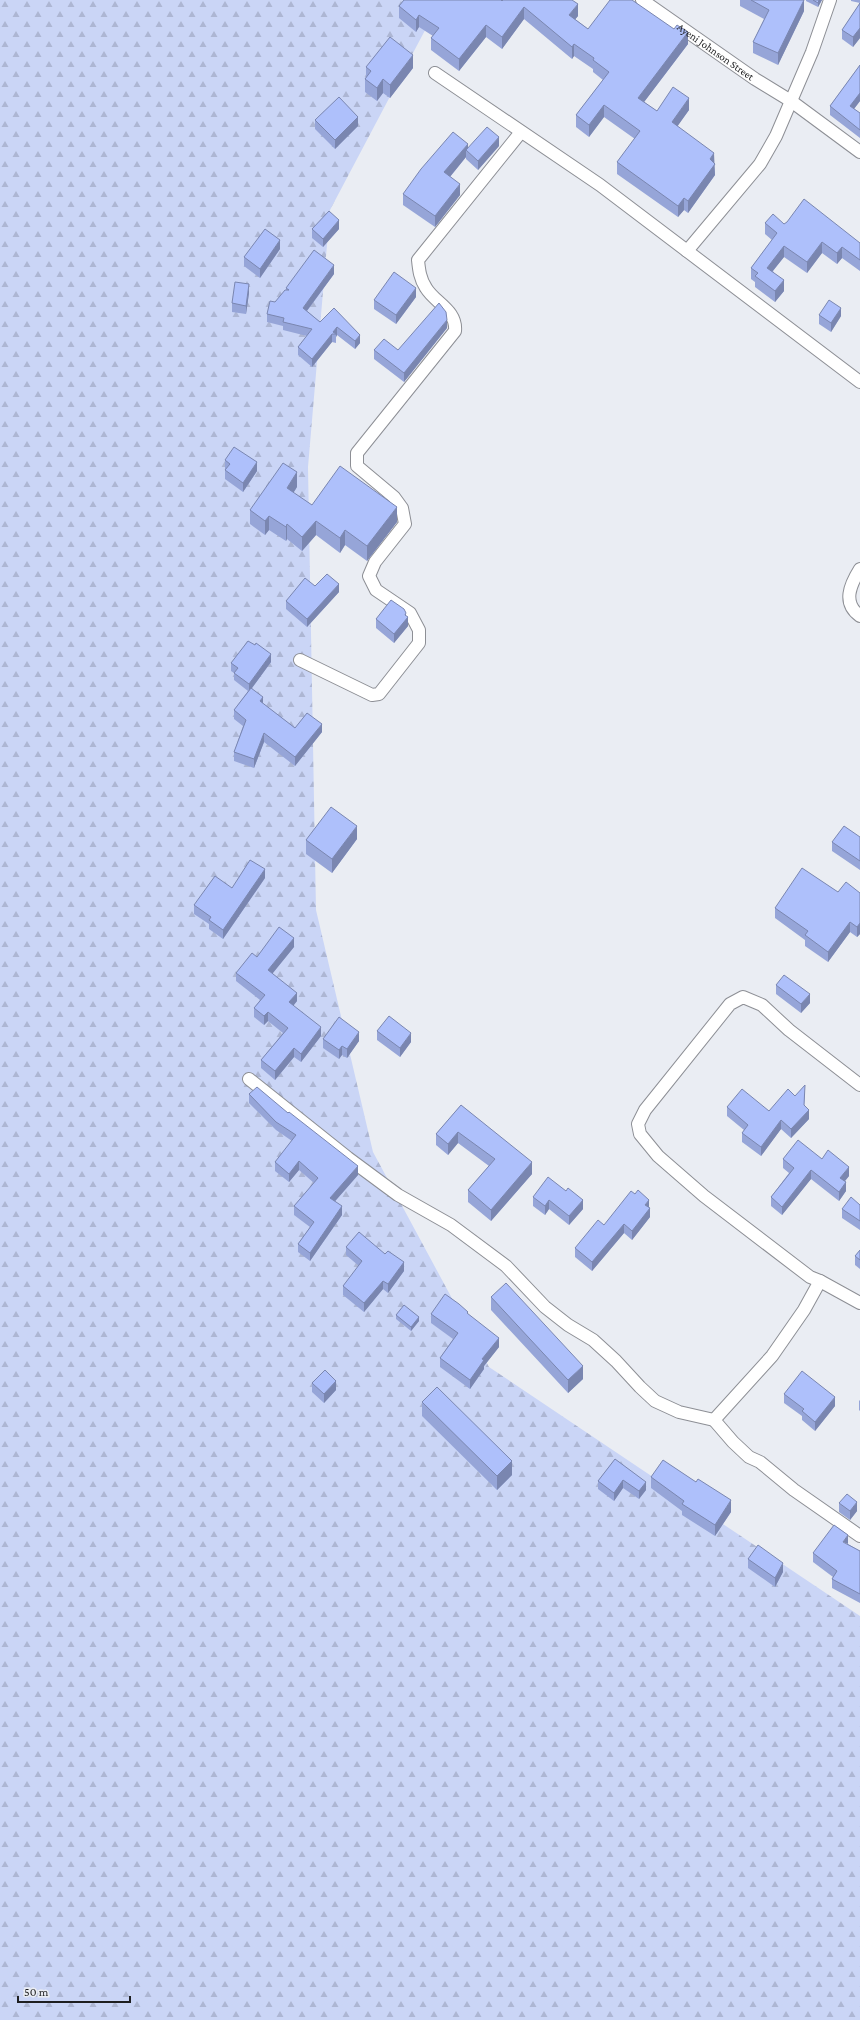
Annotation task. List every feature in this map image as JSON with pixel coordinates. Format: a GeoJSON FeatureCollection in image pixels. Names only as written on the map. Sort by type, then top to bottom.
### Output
{"type":"FeatureCollection","features":[{"type":"Feature","properties":{"kind":"street","name":"Ayeni Johnson Street"},"geometry":{"type":"LineString","coordinates":[[642,0],[755,79],[791,101],[860,152]]}},
{"type":"Feature","properties":{"kind":"street"},"geometry":{"type":"LineString","coordinates":[[687,251],[760,164],[776,136],[824,21],[830,0]]}},
{"type":"Feature","properties":{"kind":"street"},"geometry":{"type":"LineString","coordinates":[[435,73],[600,185],[860,382]]}},
{"type":"Feature","properties":{"kind":"street"},"geometry":{"type":"LineString","coordinates":[[300,660],[372,695],[378,694],[419,643],[419,630],[410,613],[376,590],[369,576],[375,562],[405,524],[402,508],[394,497],[357,466],[357,453],[455,331],[456,324],[452,316],[426,290],[420,278],[418,260],[521,132]]}},
{"type":"Feature","properties":{"kind":"street"},"geometry":{"type":"LineString","coordinates":[[860,569],[849,591],[849,603],[854,612],[860,616]]}},
{"type":"Feature","properties":{"kind":"street"},"geometry":{"type":"LineString","coordinates":[[860,1085],[790,1030],[762,1005],[743,997],[730,1004],[645,1110],[638,1124],[640,1134],[664,1161],[704,1196],[810,1277],[860,1303]]}},
{"type":"Feature","properties":{"kind":"street"},"geometry":{"type":"LineString","coordinates":[[249,1079],[354,1163],[398,1195],[451,1225],[506,1266],[545,1307],[568,1325],[593,1340],[616,1361],[640,1388],[655,1401],[679,1412],[714,1420],[733,1442],[749,1457],[760,1462],[794,1490],[860,1536]]}},
{"type":"Feature","properties":{"kind":"street"},"geometry":{"type":"LineString","coordinates":[[714,1420],[772,1356],[820,1282]]}},
{"type":"Feature","properties":{"kind":"green space"},"geometry":{"type":"Polygon","coordinates":[[[0,0],[441,0],[330,210],[308,467],[316,910],[373,1152],[489,1367],[860,1616],[860,2020],[0,2020],[0,0]]]}},
{"type":"Feature","properties":{"kind":"building"},"geometry":{"type":"Polygon","coordinates":[[[404,0],[572,0],[578,4],[569,15],[588,29],[610,0],[632,0],[674,29],[677,25],[688,32],[638,98],[657,111],[673,87],[689,98],[672,122],[714,153],[710,159],[715,164],[688,201],[684,198],[678,206],[617,162],[640,131],[604,105],[589,125],[576,115],[609,72],[593,60],[594,58],[574,44],[572,47],[524,7],[502,37],[486,25],[459,59],[431,38],[439,28],[419,15],[416,20],[399,6],[404,0]]]}},
{"type":"Feature","properties":{"kind":"building"},"geometry":{"type":"Polygon","coordinates":[[[751,0],[804,0],[778,53],[753,42],[769,10],[751,0]]]}},
{"type":"Feature","properties":{"kind":"building"},"geometry":{"type":"Polygon","coordinates":[[[860,3],[860,28],[853,37],[842,30],[860,3]]]}},
{"type":"Feature","properties":{"kind":"building"},"geometry":{"type":"Polygon","coordinates":[[[390,37],[413,55],[390,85],[383,79],[377,88],[365,79],[371,71],[366,67],[390,37]]]}},
{"type":"Feature","properties":{"kind":"building"},"geometry":{"type":"Polygon","coordinates":[[[860,65],[860,93],[850,106],[860,113],[860,130],[830,106],[860,65]]]}},
{"type":"Feature","properties":{"kind":"building"},"geometry":{"type":"Polygon","coordinates":[[[339,97],[358,117],[335,140],[315,120],[339,97]]]}},
{"type":"Feature","properties":{"kind":"building"},"geometry":{"type":"Polygon","coordinates":[[[487,127],[499,137],[478,161],[466,150],[487,127]]]}},
{"type":"Feature","properties":{"kind":"building"},"geometry":{"type":"Polygon","coordinates":[[[453,132],[468,144],[444,172],[460,184],[435,216],[403,194],[421,169],[453,132]]]}},
{"type":"Feature","properties":{"kind":"building"},"geometry":{"type":"Polygon","coordinates":[[[804,199],[860,243],[860,260],[842,247],[837,253],[822,242],[807,262],[784,246],[767,268],[784,280],[775,291],[755,276],[758,273],[751,268],[777,233],[765,223],[773,214],[784,224],[804,199]]]}},
{"type":"Feature","properties":{"kind":"building"},"geometry":{"type":"Polygon","coordinates":[[[329,211],[339,220],[323,239],[312,229],[329,211]]]}},
{"type":"Feature","properties":{"kind":"building"},"geometry":{"type":"Polygon","coordinates":[[[265,229],[280,240],[260,269],[244,257],[265,229]]]}},
{"type":"Feature","properties":{"kind":"building"},"geometry":{"type":"Polygon","coordinates":[[[314,250],[334,265],[303,308],[320,322],[334,308],[360,335],[355,341],[337,327],[333,332],[336,334],[332,334],[312,359],[298,347],[312,329],[283,322],[284,318],[267,314],[270,301],[275,302],[285,290],[289,290],[286,288],[314,250]]]}},
{"type":"Feature","properties":{"kind":"building"},"geometry":{"type":"Polygon","coordinates":[[[394,272],[416,288],[396,315],[374,300],[394,272]]]}},
{"type":"Feature","properties":{"kind":"building"},"geometry":{"type":"Polygon","coordinates":[[[235,282],[249,284],[246,306],[232,303],[235,282]]]}},
{"type":"Feature","properties":{"kind":"building"},"geometry":{"type":"Polygon","coordinates":[[[829,300],[841,308],[831,323],[819,315],[829,300]]]}},
{"type":"Feature","properties":{"kind":"building"},"geometry":{"type":"Polygon","coordinates":[[[439,303],[446,312],[447,320],[404,373],[374,350],[384,339],[398,350],[439,303]]]}},
{"type":"Feature","properties":{"kind":"building"},"geometry":{"type":"Polygon","coordinates":[[[234,447],[257,462],[243,483],[225,470],[230,464],[225,460],[234,447]]]}},
{"type":"Feature","properties":{"kind":"building"},"geometry":{"type":"Polygon","coordinates":[[[283,463],[297,472],[287,488],[312,505],[340,466],[397,507],[367,546],[345,530],[340,538],[316,521],[302,537],[287,524],[286,527],[269,516],[265,521],[250,510],[283,463]]]}},
{"type":"Feature","properties":{"kind":"building"},"geometry":{"type":"Polygon","coordinates":[[[327,574],[339,584],[307,619],[286,601],[305,578],[315,586],[327,574]]]}},
{"type":"Feature","properties":{"kind":"building"},"geometry":{"type":"Polygon","coordinates":[[[391,600],[404,609],[406,613],[405,615],[408,617],[394,634],[376,619],[391,600]]]}},
{"type":"Feature","properties":{"kind":"building"},"geometry":{"type":"Polygon","coordinates":[[[248,641],[255,645],[256,643],[271,654],[249,684],[234,673],[238,668],[231,663],[248,641]]]}},
{"type":"Feature","properties":{"kind":"building"},"geometry":{"type":"Polygon","coordinates":[[[251,688],[263,697],[260,701],[295,728],[307,713],[322,724],[295,757],[264,733],[254,759],[234,752],[246,720],[234,710],[251,688]]]}},
{"type":"Feature","properties":{"kind":"building"},"geometry":{"type":"Polygon","coordinates":[[[331,807],[357,826],[332,859],[306,840],[331,807]]]}},
{"type":"Feature","properties":{"kind":"building"},"geometry":{"type":"Polygon","coordinates":[[[844,826],[860,837],[860,861],[832,842],[844,826]]]}},
{"type":"Feature","properties":{"kind":"building"},"geometry":{"type":"Polygon","coordinates":[[[250,860],[265,869],[223,930],[209,920],[211,917],[194,905],[215,876],[232,888],[250,860]]]}},
{"type":"Feature","properties":{"kind":"building"},"geometry":{"type":"Polygon","coordinates":[[[802,868],[838,892],[846,882],[860,893],[860,923],[857,927],[850,922],[828,952],[805,935],[808,931],[775,908],[802,868]]]}},
{"type":"Feature","properties":{"kind":"building"},"geometry":{"type":"Polygon","coordinates":[[[279,927],[294,938],[268,970],[297,993],[289,1002],[321,1027],[301,1054],[294,1048],[275,1071],[261,1060],[288,1028],[268,1012],[264,1016],[254,1008],[265,995],[236,973],[252,953],[257,957],[279,927]]]}},
{"type":"Feature","properties":{"kind":"building"},"geometry":{"type":"Polygon","coordinates":[[[784,975],[810,994],[801,1004],[776,985],[784,975]]]}},
{"type":"Feature","properties":{"kind":"building"},"geometry":{"type":"Polygon","coordinates":[[[389,1016],[411,1033],[400,1048],[377,1031],[389,1016]]]}},
{"type":"Feature","properties":{"kind":"building"},"geometry":{"type":"Polygon","coordinates":[[[339,1017],[359,1032],[347,1049],[342,1046],[339,1050],[323,1039],[339,1017]]]}},
{"type":"Feature","properties":{"kind":"building"},"geometry":{"type":"Polygon","coordinates":[[[805,1085],[804,1105],[809,1110],[791,1129],[781,1120],[761,1147],[742,1133],[748,1125],[727,1107],[742,1089],[769,1111],[788,1089],[795,1096],[805,1085]]]}},
{"type":"Feature","properties":{"kind":"building"},"geometry":{"type":"Polygon","coordinates":[[[257,1087],[288,1113],[289,1112],[358,1166],[330,1198],[342,1206],[310,1253],[298,1244],[314,1222],[294,1206],[318,1178],[299,1161],[289,1174],[275,1162],[296,1135],[276,1122],[249,1094],[257,1087]]]}},
{"type":"Feature","properties":{"kind":"building"},"geometry":{"type":"Polygon","coordinates":[[[461,1105],[532,1162],[491,1210],[468,1190],[495,1159],[458,1132],[448,1144],[436,1134],[461,1105]]]}},
{"type":"Feature","properties":{"kind":"building"},"geometry":{"type":"Polygon","coordinates":[[[798,1140],[822,1159],[828,1150],[849,1167],[840,1178],[846,1182],[839,1192],[811,1170],[782,1207],[771,1197],[794,1168],[783,1159],[798,1140]]]}},
{"type":"Feature","properties":{"kind":"building"},"geometry":{"type":"Polygon","coordinates":[[[548,1177],[566,1191],[568,1188],[583,1200],[569,1216],[549,1200],[545,1206],[533,1197],[548,1177]]]}},
{"type":"Feature","properties":{"kind":"building"},"geometry":{"type":"Polygon","coordinates":[[[638,1190],[649,1200],[645,1205],[650,1208],[632,1231],[624,1224],[592,1262],[575,1248],[598,1220],[604,1225],[631,1191],[635,1194],[638,1190]]]}},
{"type":"Feature","properties":{"kind":"building"},"geometry":{"type":"Polygon","coordinates":[[[851,1197],[860,1205],[860,1221],[842,1209],[851,1197]]]}},
{"type":"Feature","properties":{"kind":"building"},"geometry":{"type":"Polygon","coordinates":[[[359,1232],[385,1254],[388,1251],[404,1262],[388,1284],[383,1281],[364,1303],[343,1286],[362,1261],[346,1247],[359,1232]]]}},
{"type":"Feature","properties":{"kind":"building"},"geometry":{"type":"Polygon","coordinates":[[[860,1250],[860,1260],[855,1256],[860,1250]]]}},
{"type":"Feature","properties":{"kind":"building"},"geometry":{"type":"Polygon","coordinates":[[[506,1283],[583,1366],[568,1380],[491,1297],[506,1283]]]}},
{"type":"Feature","properties":{"kind":"building"},"geometry":{"type":"Polygon","coordinates":[[[445,1294],[499,1338],[482,1359],[484,1360],[470,1380],[440,1358],[458,1333],[431,1314],[445,1294]]]}},
{"type":"Feature","properties":{"kind":"building"},"geometry":{"type":"Polygon","coordinates":[[[404,1305],[419,1317],[411,1327],[396,1315],[404,1305]]]}},
{"type":"Feature","properties":{"kind":"building"},"geometry":{"type":"Polygon","coordinates":[[[325,1370],[336,1381],[324,1394],[312,1383],[325,1370]]]}},
{"type":"Feature","properties":{"kind":"building"},"geometry":{"type":"Polygon","coordinates":[[[802,1371],[835,1397],[815,1422],[802,1411],[804,1409],[784,1394],[802,1371]]]}},
{"type":"Feature","properties":{"kind":"building"},"geometry":{"type":"Polygon","coordinates":[[[437,1387],[512,1461],[497,1476],[422,1402],[437,1387]]]}},
{"type":"Feature","properties":{"kind":"building"},"geometry":{"type":"Polygon","coordinates":[[[615,1459],[646,1482],[639,1491],[623,1480],[614,1493],[598,1481],[615,1459]]]}},
{"type":"Feature","properties":{"kind":"building"},"geometry":{"type":"Polygon","coordinates":[[[663,1460],[696,1482],[698,1479],[731,1500],[715,1525],[682,1504],[684,1501],[651,1477],[663,1460]]]}},
{"type":"Feature","properties":{"kind":"building"},"geometry":{"type":"Polygon","coordinates":[[[847,1494],[857,1502],[850,1511],[839,1503],[847,1494]]]}},
{"type":"Feature","properties":{"kind":"building"},"geometry":{"type":"Polygon","coordinates":[[[834,1525],[848,1535],[843,1542],[860,1551],[860,1594],[832,1579],[837,1571],[813,1553],[834,1525]]]}},
{"type":"Feature","properties":{"kind":"building"},"geometry":{"type":"Polygon","coordinates":[[[758,1545],[783,1563],[775,1578],[748,1559],[758,1545]]]}}]}
